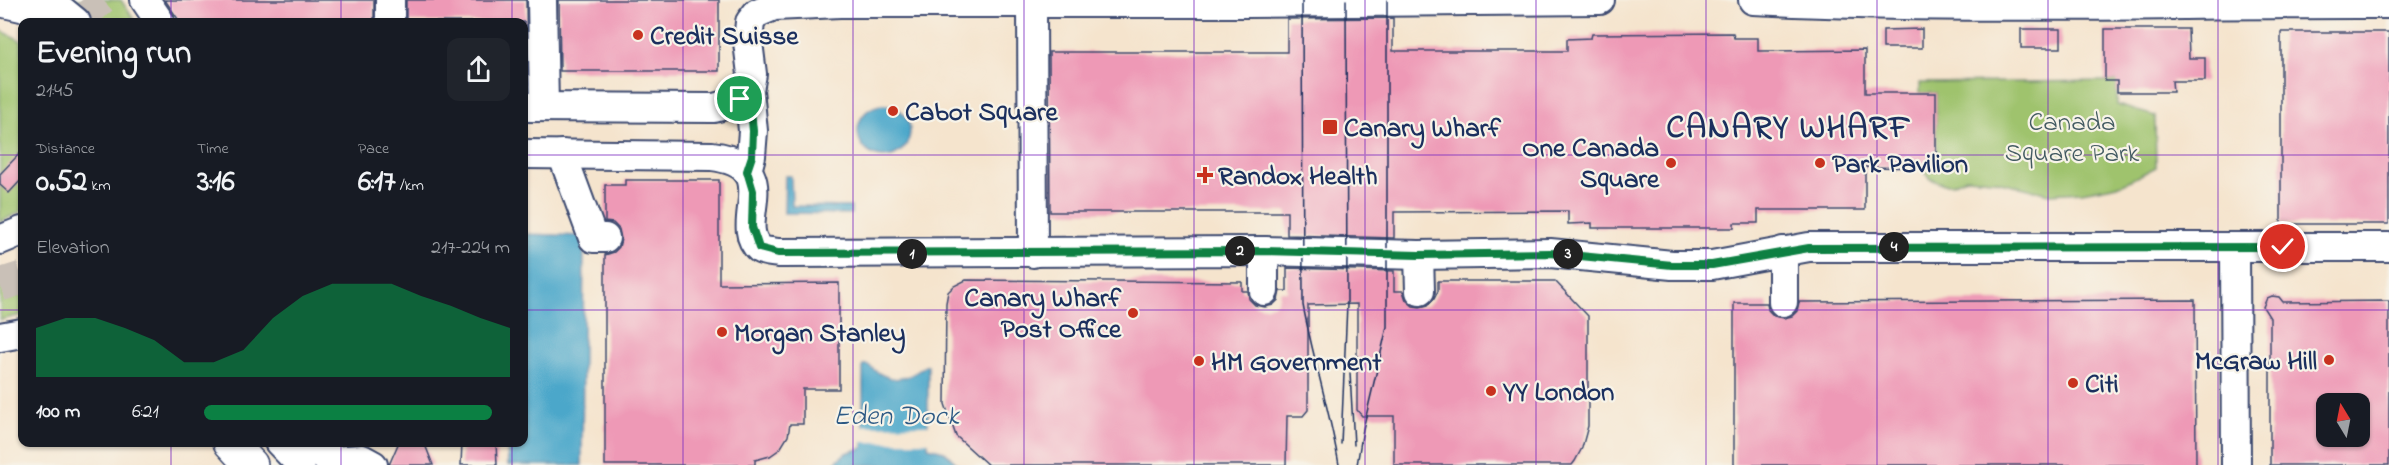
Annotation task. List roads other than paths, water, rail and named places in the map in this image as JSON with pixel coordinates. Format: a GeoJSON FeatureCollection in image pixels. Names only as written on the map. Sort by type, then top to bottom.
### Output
{"type":"FeatureCollection","features":[{"type":"Feature","properties":{"kind":"main road"},"geometry":{"type":"LineString","coordinates":[[235,447],[251,465]]}},
{"type":"Feature","properties":{"kind":"street"},"geometry":{"type":"LineString","coordinates":[[48,0],[71,18]]}},
{"type":"Feature","properties":{"kind":"street"},"geometry":{"type":"LineString","coordinates":[[145,0],[157,18]]}},
{"type":"Feature","properties":{"kind":"street"},"geometry":{"type":"LineString","coordinates":[[390,0],[390,18]]}},
{"type":"Feature","properties":{"kind":"street"},"geometry":{"type":"LineString","coordinates":[[528,134],[542,0]]}},
{"type":"Feature","properties":{"kind":"street"},"geometry":{"type":"LineString","coordinates":[[1600,0],[787,4],[764,9],[757,13],[750,22],[748,42],[752,74],[749,90],[753,131],[752,156],[747,171],[753,191],[752,227],[756,242],[759,248],[778,253],[1264,251],[1419,255],[1550,253],[1672,265],[1712,265],[1783,251],[1837,247],[2389,247]]}},
{"type":"Feature","properties":{"kind":"street"},"geometry":{"type":"LineString","coordinates":[[1753,0],[1836,4],[1934,2],[2389,4]]}},
{"type":"Feature","properties":{"kind":"street"},"geometry":{"type":"LineString","coordinates":[[0,3],[30,9],[45,18]]}},
{"type":"Feature","properties":{"kind":"street"},"geometry":{"type":"LineString","coordinates":[[1032,4],[1033,253]]}},
{"type":"Feature","properties":{"kind":"street"},"geometry":{"type":"LineString","coordinates":[[0,15],[18,26]]}},
{"type":"Feature","properties":{"kind":"street"},"geometry":{"type":"LineString","coordinates":[[530,109],[714,108],[733,103],[749,90]]}},
{"type":"Feature","properties":{"kind":"street"},"geometry":{"type":"LineString","coordinates":[[528,154],[712,156],[733,160],[747,171]]}},
{"type":"Feature","properties":{"kind":"street"},"geometry":{"type":"LineString","coordinates":[[562,154],[593,238],[605,238]]}},
{"type":"Feature","properties":{"kind":"street"},"geometry":{"type":"LineString","coordinates":[[0,240],[18,233]]}},
{"type":"Feature","properties":{"kind":"street"},"geometry":{"type":"LineString","coordinates":[[2235,247],[2236,465]]}},
{"type":"Feature","properties":{"kind":"street"},"geometry":{"type":"LineString","coordinates":[[1264,251],[1264,291]]}},
{"type":"Feature","properties":{"kind":"street"},"geometry":{"type":"LineString","coordinates":[[1783,251],[1784,303]]}},
{"type":"Feature","properties":{"kind":"street"},"geometry":{"type":"LineString","coordinates":[[1419,255],[1420,291]]}},
{"type":"Feature","properties":{"kind":"street"},"geometry":{"type":"LineString","coordinates":[[0,337],[18,334]]}},
{"type":"Feature","properties":{"kind":"street"},"geometry":{"type":"LineString","coordinates":[[306,455],[362,459],[374,465]]}},
{"type":"Feature","properties":{"kind":"water"},"geometry":{"type":"Polygon","coordinates":[[[879,105],[889,105],[898,109],[906,117],[910,131],[906,145],[898,153],[889,157],[879,157],[870,153],[862,145],[858,136],[858,126],[862,117],[870,109],[879,105]]]}},
{"type":"Feature","properties":{"kind":"water"},"geometry":{"type":"Polygon","coordinates":[[[785,176],[791,176],[792,206],[851,207],[851,214],[784,213],[785,176]]]}},
{"type":"Feature","properties":{"kind":"water"},"geometry":{"type":"Polygon","coordinates":[[[528,234],[584,236],[582,465],[508,465],[507,447],[528,447],[528,234]]]}},
{"type":"Feature","properties":{"kind":"water","name":"Eden Dock"},"geometry":{"type":"Polygon","coordinates":[[[863,365],[868,365],[882,375],[896,379],[910,376],[928,366],[928,447],[944,451],[958,465],[832,465],[846,453],[863,448],[863,365]]]}},
{"type":"Feature","properties":{"kind":"tunnel"},"geometry":{"type":"LineString","coordinates":[[83,18],[103,0]]}},
{"type":"Feature","properties":{"kind":"tunnel"},"geometry":{"type":"LineString","coordinates":[[0,285],[18,279]]}},
{"type":"Feature","properties":{"kind":"tram line"},"geometry":{"type":"LineString","coordinates":[[1302,0],[1303,305],[1339,465]]}},
{"type":"Feature","properties":{"kind":"tram line"},"geometry":{"type":"LineString","coordinates":[[1341,444],[1347,304],[1346,0]]}},
{"type":"Feature","properties":{"kind":"tram line"},"geometry":{"type":"LineString","coordinates":[[1357,465],[1387,327],[1387,0]]}},
{"type":"Feature","properties":{"kind":"tram line"},"geometry":{"type":"LineString","coordinates":[[1350,373],[1354,445]]}},
{"type":"Feature","properties":{"kind":"place","name":"Credit Suisse"},"geometry":{"type":"Point","coordinates":[638,35]}},
{"type":"Feature","properties":{"kind":"place","name":"Cabot Square"},"geometry":{"type":"Point","coordinates":[893,111]}},
{"type":"Feature","properties":{"kind":"place","name":"Canary Wharf"},"geometry":{"type":"Point","coordinates":[1330,127]}},
{"type":"Feature","properties":{"kind":"place","name":"One Canada Square"},"geometry":{"type":"Point","coordinates":[1671,163]}},
{"type":"Feature","properties":{"kind":"place","name":"Park Pavilion"},"geometry":{"type":"Point","coordinates":[1820,163]}},
{"type":"Feature","properties":{"kind":"place","name":"Randox Health"},"geometry":{"type":"Point","coordinates":[1205,175]}},
{"type":"Feature","properties":{"kind":"place","name":"Canary Wharf Post Office"},"geometry":{"type":"Point","coordinates":[1133,313]}},
{"type":"Feature","properties":{"kind":"place","name":"Morgan Stanley"},"geometry":{"type":"Point","coordinates":[722,332]}},
{"type":"Feature","properties":{"kind":"place","name":"McGraw Hill"},"geometry":{"type":"Point","coordinates":[2329,360]}},
{"type":"Feature","properties":{"kind":"place","name":"HM Government"},"geometry":{"type":"Point","coordinates":[1199,361]}},
{"type":"Feature","properties":{"kind":"place","name":"Citi"},"geometry":{"type":"Point","coordinates":[2073,383]}},
{"type":"Feature","properties":{"kind":"place","name":"YY London"},"geometry":{"type":"Point","coordinates":[1491,391]}},
{"type":"Feature","properties":{"kind":"district","name":"CANARY WHARF"},"geometry":{"type":"Point","coordinates":[1789,125]}},
{"type":"Feature","properties":{"kind":"park label","name":"Canada Square Park"},"geometry":{"type":"Point","coordinates":[2072,136]}}]}
